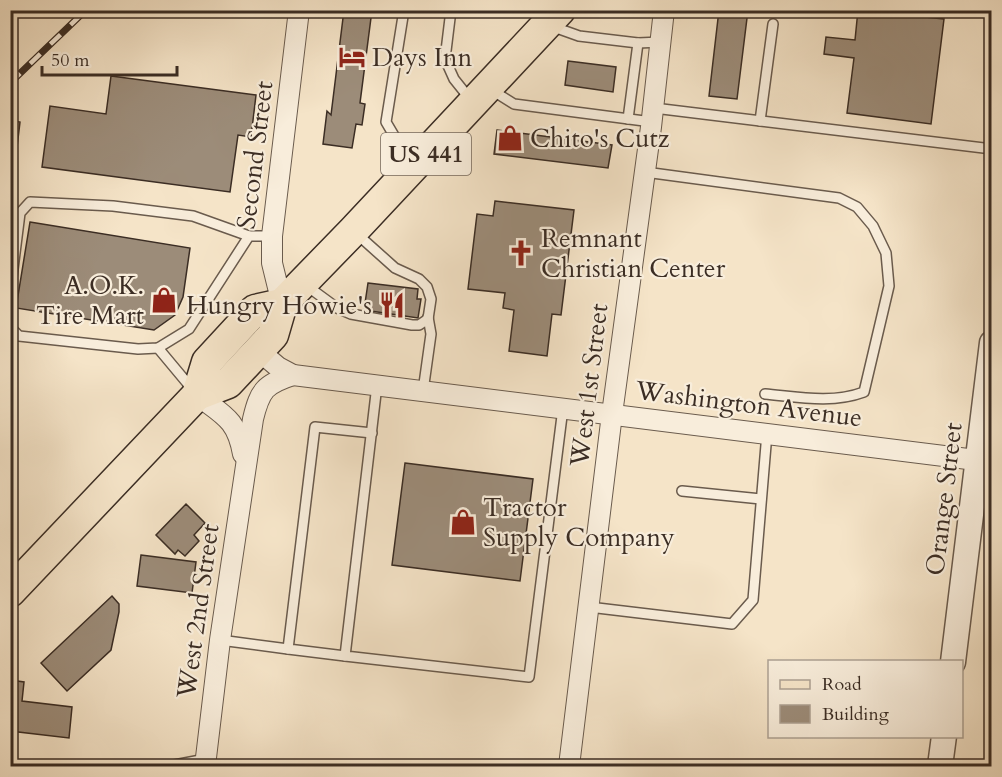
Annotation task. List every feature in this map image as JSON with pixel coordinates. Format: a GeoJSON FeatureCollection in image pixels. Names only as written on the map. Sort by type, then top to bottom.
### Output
{"type":"FeatureCollection","features":[{"type":"Feature","properties":{"kind":"main road","name":"US 441"},"geometry":{"type":"LineString","coordinates":[[10,592],[197,395],[228,383],[273,335],[282,304],[416,165],[553,17]]}},
{"type":"Feature","properties":{"kind":"main road","name":"US 441"},"geometry":{"type":"LineString","coordinates":[[197,395],[207,363],[255,310],[282,304]]}},
{"type":"Feature","properties":{"kind":"street","name":"Second Street"},"geometry":{"type":"LineString","coordinates":[[282,304],[272,263],[272,236],[299,10]]}},
{"type":"Feature","properties":{"kind":"street","name":"West 1st Street"},"geometry":{"type":"LineString","coordinates":[[569,766],[612,414],[653,115],[664,10]]}},
{"type":"Feature","properties":{"kind":"street","name":"Orange Street"},"geometry":{"type":"LineString","coordinates":[[953,660],[984,461],[992,343]]}},
{"type":"Feature","properties":{"kind":"street","name":"Washington Avenue"},"geometry":{"type":"LineString","coordinates":[[258,350],[278,367],[293,375],[984,461]]}},
{"type":"Feature","properties":{"kind":"street","name":"West 2nd Street"},"geometry":{"type":"LineString","coordinates":[[205,763],[245,463],[258,397],[271,382],[293,375]]}},
{"type":"Feature","properties":{"kind":"street","name":"West 2nd Street"},"geometry":{"type":"LineString","coordinates":[[197,395],[231,420],[240,437],[245,463]]}},
{"type":"Feature","properties":{"kind":"street"},"geometry":{"type":"LineString","coordinates":[[940,766],[944,738]]}},
{"type":"Feature","properties":{"kind":"lane"},"geometry":{"type":"LineString","coordinates":[[404,10],[386,122],[416,165]]}},
{"type":"Feature","properties":{"kind":"lane"},"geometry":{"type":"LineString","coordinates":[[451,10],[445,59],[454,79],[481,95],[514,104],[628,119],[653,115],[760,121],[992,149]]}},
{"type":"Feature","properties":{"kind":"lane"},"geometry":{"type":"LineString","coordinates":[[553,17],[579,36],[638,43],[662,42]]}},
{"type":"Feature","properties":{"kind":"lane"},"geometry":{"type":"LineString","coordinates":[[760,121],[772,24]]}},
{"type":"Feature","properties":{"kind":"lane"},"geometry":{"type":"LineString","coordinates":[[628,119],[638,43]]}},
{"type":"Feature","properties":{"kind":"lane"},"geometry":{"type":"LineString","coordinates":[[645,172],[839,198],[857,207],[873,226],[886,253],[889,286],[864,392],[850,398],[830,400],[765,394]]}},
{"type":"Feature","properties":{"kind":"lane"},"geometry":{"type":"LineString","coordinates":[[10,293],[20,213],[30,202],[113,206],[193,216],[249,236],[272,236]]}},
{"type":"Feature","properties":{"kind":"lane"},"geometry":{"type":"LineString","coordinates":[[353,231],[395,268],[419,279],[427,287],[431,298],[428,317],[431,334],[423,390]]}},
{"type":"Feature","properties":{"kind":"lane"},"geometry":{"type":"LineString","coordinates":[[10,321],[12,329],[19,336],[138,349],[159,348],[189,329],[249,236]]}},
{"type":"Feature","properties":{"kind":"lane"},"geometry":{"type":"LineString","coordinates":[[303,282],[332,305],[351,314],[412,325],[423,323],[428,317]]}},
{"type":"Feature","properties":{"kind":"lane"},"geometry":{"type":"LineString","coordinates":[[159,348],[197,395]]}},
{"type":"Feature","properties":{"kind":"lane"},"geometry":{"type":"LineString","coordinates":[[345,656],[377,385]]}},
{"type":"Feature","properties":{"kind":"lane"},"geometry":{"type":"LineString","coordinates":[[220,640],[529,677],[563,408]]}},
{"type":"Feature","properties":{"kind":"lane"},"geometry":{"type":"LineString","coordinates":[[288,649],[315,427],[372,433]]}},
{"type":"Feature","properties":{"kind":"lane"},"geometry":{"type":"LineString","coordinates":[[589,607],[732,624],[753,600],[767,433]]}},
{"type":"Feature","properties":{"kind":"lane"},"geometry":{"type":"LineString","coordinates":[[682,491],[761,499]]}},
{"type":"Feature","properties":{"kind":"lane"},"geometry":{"type":"LineString","coordinates":[[169,766],[205,763]]}},
{"type":"Feature","properties":{"kind":"building","name":"Days Inn"},"geometry":{"type":"Polygon","coordinates":[[[344,10],[372,10],[360,103],[365,104],[362,125],[356,124],[352,148],[323,144],[327,111],[331,115],[344,10]]]}},
{"type":"Feature","properties":{"kind":"building"},"geometry":{"type":"Polygon","coordinates":[[[719,10],[748,10],[737,99],[709,96],[719,10]]]}},
{"type":"Feature","properties":{"kind":"building"},"geometry":{"type":"Polygon","coordinates":[[[858,10],[944,19],[931,124],[847,113],[854,58],[824,54],[826,37],[855,40],[858,10]]]}},
{"type":"Feature","properties":{"kind":"building"},"geometry":{"type":"Polygon","coordinates":[[[568,61],[616,67],[613,92],[565,85],[568,61]]]}},
{"type":"Feature","properties":{"kind":"building"},"geometry":{"type":"Polygon","coordinates":[[[111,76],[256,95],[251,137],[238,135],[230,192],[42,167],[50,106],[106,114],[111,76]]]}},
{"type":"Feature","properties":{"kind":"building"},"geometry":{"type":"Polygon","coordinates":[[[10,120],[20,122],[10,205],[10,120]]]}},
{"type":"Feature","properties":{"kind":"building"},"geometry":{"type":"Polygon","coordinates":[[[497,130],[612,145],[608,168],[494,154],[497,130]]]}},
{"type":"Feature","properties":{"kind":"building","name":"Remnant Christian Center"},"geometry":{"type":"Polygon","coordinates":[[[495,201],[574,210],[561,315],[552,314],[547,356],[509,351],[514,310],[503,308],[505,293],[468,289],[477,214],[493,216],[495,201]]]}},
{"type":"Feature","properties":{"kind":"building"},"geometry":{"type":"Polygon","coordinates":[[[30,222],[190,248],[183,297],[175,315],[154,330],[16,308],[30,222]]]}},
{"type":"Feature","properties":{"kind":"building","name":"Hungry Howie's"},"geometry":{"type":"Polygon","coordinates":[[[368,283],[418,289],[417,299],[421,299],[418,318],[364,310],[368,283]]]}},
{"type":"Feature","properties":{"kind":"building","name":"Tractor Supply Company"},"geometry":{"type":"Polygon","coordinates":[[[405,463],[533,479],[520,581],[392,565],[405,463]]]}},
{"type":"Feature","properties":{"kind":"building"},"geometry":{"type":"Polygon","coordinates":[[[186,504],[205,523],[194,535],[199,541],[185,556],[178,550],[175,554],[156,535],[186,504]]]}},
{"type":"Feature","properties":{"kind":"building"},"geometry":{"type":"Polygon","coordinates":[[[141,555],[196,562],[192,593],[137,586],[141,555]]]}},
{"type":"Feature","properties":{"kind":"building"},"geometry":{"type":"Polygon","coordinates":[[[112,596],[119,604],[119,612],[111,650],[67,691],[41,663],[112,596]]]}},
{"type":"Feature","properties":{"kind":"building"},"geometry":{"type":"Polygon","coordinates":[[[10,680],[24,682],[22,701],[72,707],[69,738],[10,731],[10,680]]]}},
{"type":"Feature","properties":{"kind":"railway"},"geometry":{"type":"LineString","coordinates":[[10,83],[86,10]]}},
{"type":"Feature","properties":{"kind":"place","name":"Days Inn"},"geometry":{"type":"Point","coordinates":[352,57]}},
{"type":"Feature","properties":{"kind":"place","name":"Chito's Cutz"},"geometry":{"type":"Point","coordinates":[510,138]}},
{"type":"Feature","properties":{"kind":"place","name":"Remnant Christian Center"},"geometry":{"type":"Point","coordinates":[521,253]}},
{"type":"Feature","properties":{"kind":"place","name":"A.O.K. Tire Mart"},"geometry":{"type":"Point","coordinates":[164,300]}},
{"type":"Feature","properties":{"kind":"place","name":"Hungry Howie's"},"geometry":{"type":"Point","coordinates":[392,305]}},
{"type":"Feature","properties":{"kind":"place","name":"Tractor Supply Company"},"geometry":{"type":"Point","coordinates":[463,522]}}]}
